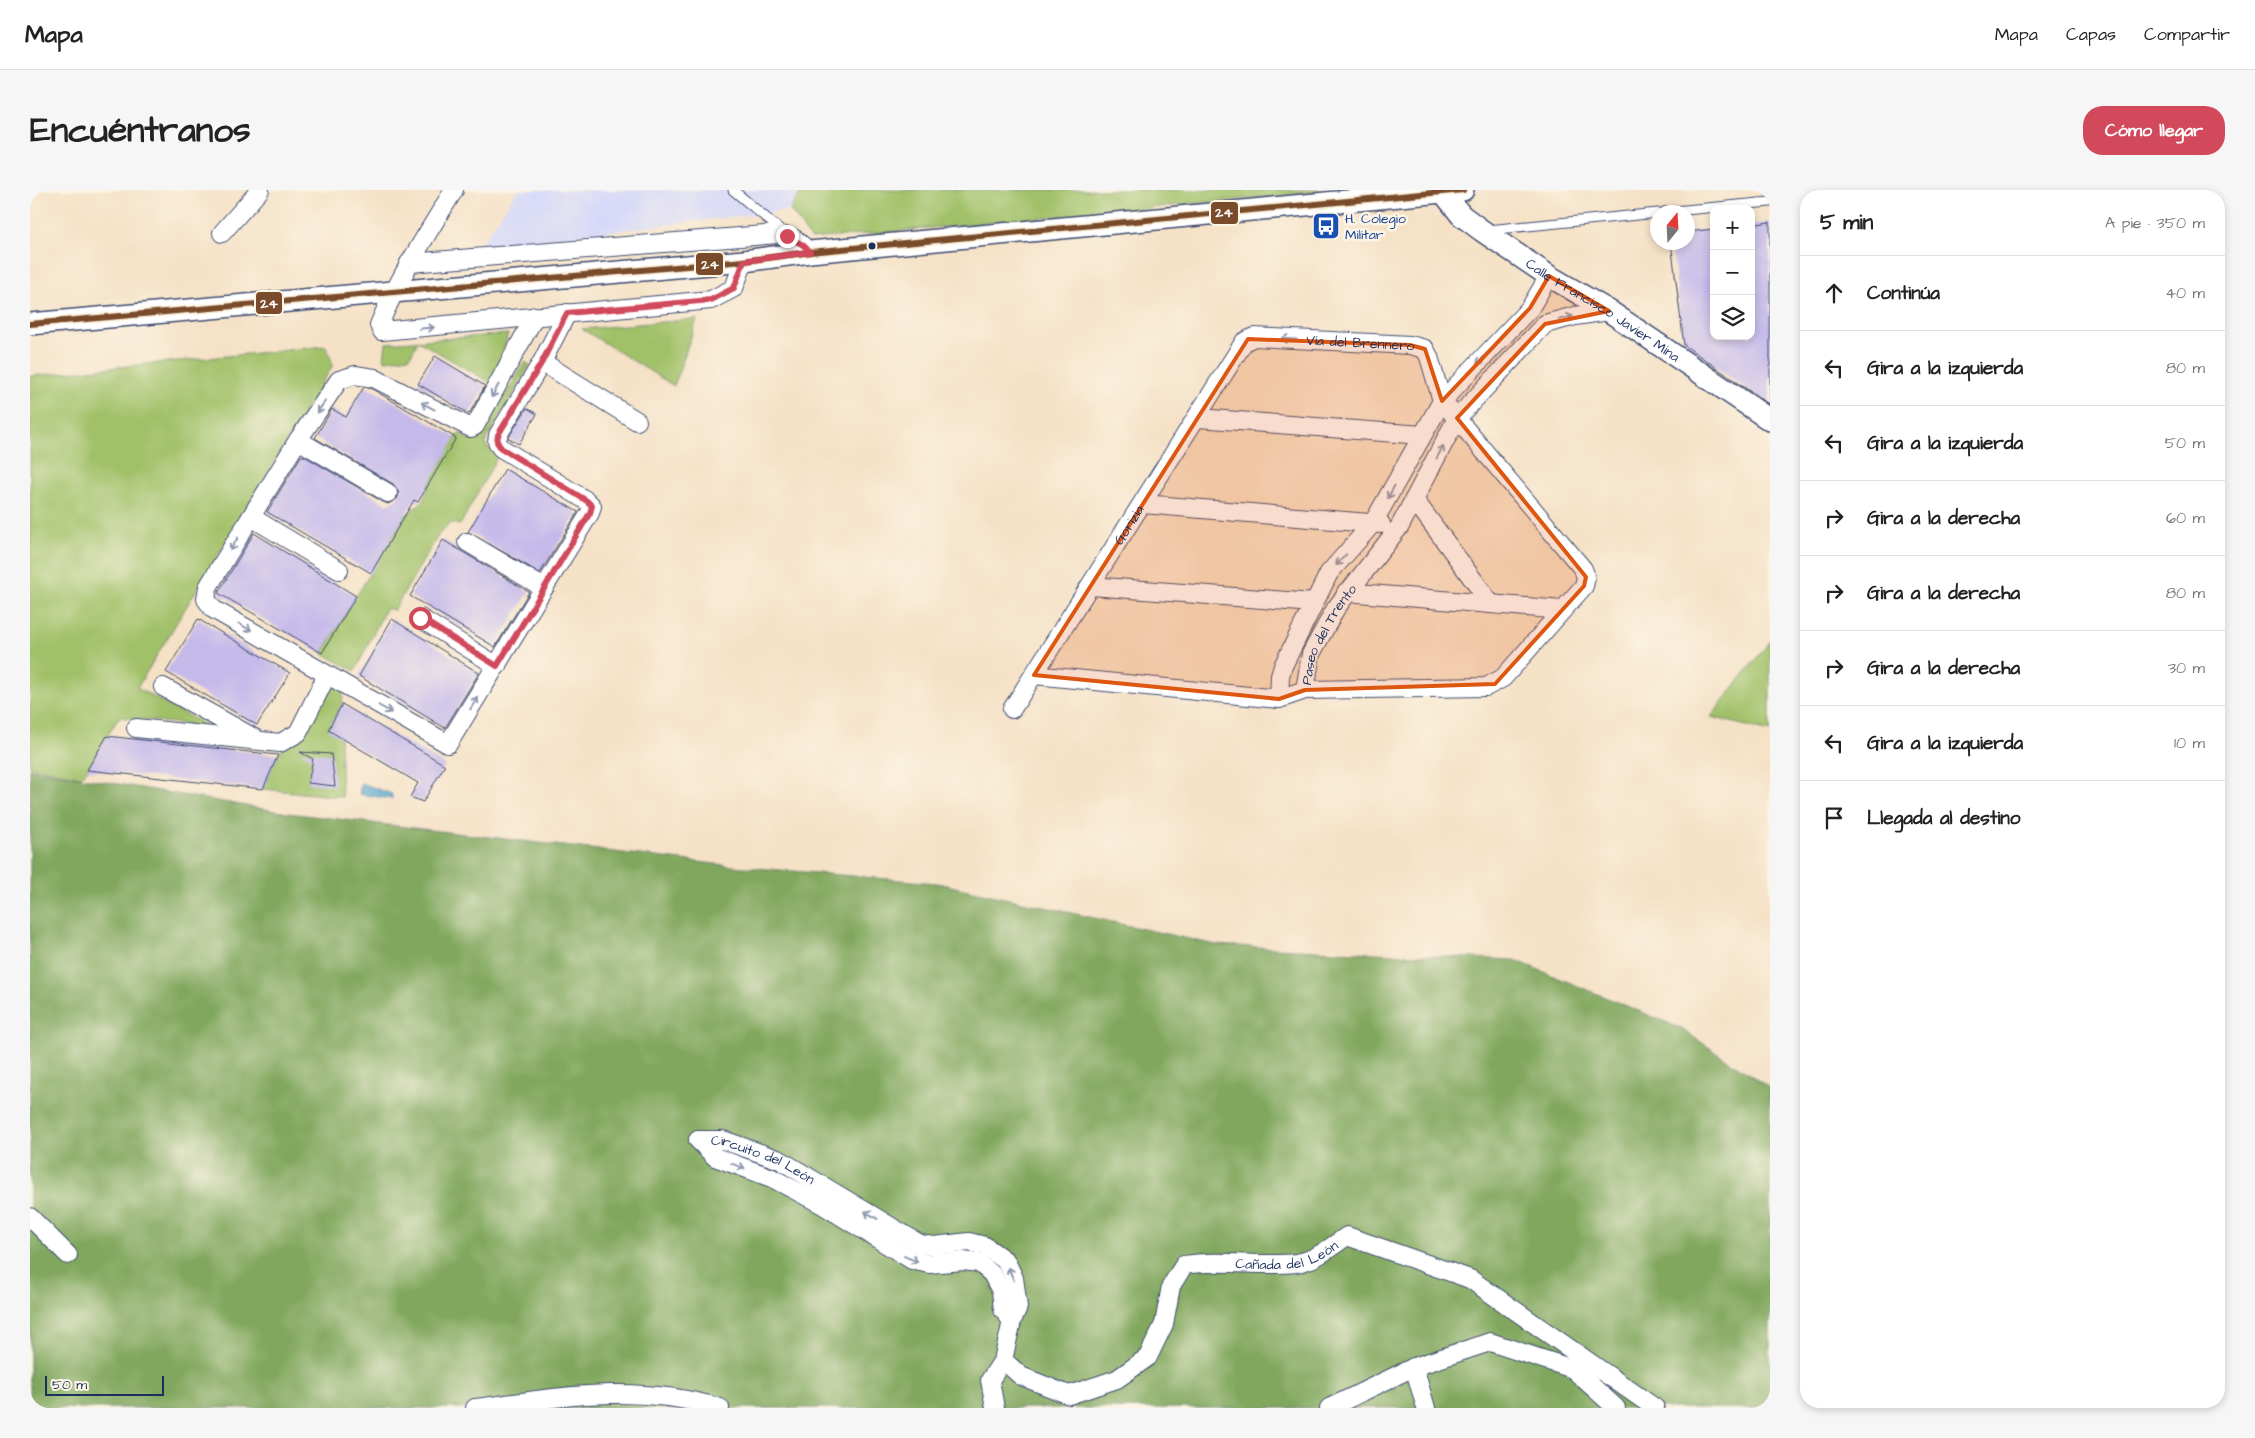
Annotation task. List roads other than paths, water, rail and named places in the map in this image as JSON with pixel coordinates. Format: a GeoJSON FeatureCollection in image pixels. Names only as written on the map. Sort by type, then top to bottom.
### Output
{"type":"FeatureCollection","features":[{"type":"Feature","properties":{"kind":"street"},"geometry":{"type":"LineString","coordinates":[[222,233],[260,190]]}},
{"type":"Feature","properties":{"kind":"street"},"geometry":{"type":"LineString","coordinates":[[454,190],[409,263],[393,294],[379,325],[382,331],[711,300],[734,288],[744,261]]}},
{"type":"Feature","properties":{"kind":"street"},"geometry":{"type":"LineString","coordinates":[[30,324],[393,294],[496,282],[744,261],[810,252],[1449,191]]}},
{"type":"Feature","properties":{"kind":"street","name":"Calle Francisco Javier Mina"},"geometry":{"type":"LineString","coordinates":[[1449,191],[1462,215],[1480,230],[1549,276],[1609,311],[1770,420]]}},
{"type":"Feature","properties":{"kind":"street"},"geometry":{"type":"LineString","coordinates":[[409,263],[778,234],[787,236],[803,245],[810,252]]}},
{"type":"Feature","properties":{"kind":"street","name":"Paseo del Trento"},"geometry":{"type":"LineString","coordinates":[[1545,324],[1457,418],[1400,526],[1346,592],[1311,654],[1305,690],[1279,699],[1280,676],[1283,666],[1329,573],[1373,523],[1442,401],[1530,308],[1549,276]]}},
{"type":"Feature","properties":{"kind":"street"},"geometry":{"type":"LineString","coordinates":[[1530,308],[1545,324],[1575,316],[1609,311]]}},
{"type":"Feature","properties":{"kind":"street"},"geometry":{"type":"LineString","coordinates":[[535,316],[476,426],[471,428],[374,378],[355,375],[339,380],[298,440],[208,587],[206,599],[213,608],[448,744],[590,513],[592,506],[501,448],[497,442],[498,435],[542,362],[567,313]]}},
{"type":"Feature","properties":{"kind":"street","name":"Vía del Brennero"},"geometry":{"type":"LineString","coordinates":[[1244,342],[1254,337],[1410,344],[1425,349],[1442,401]]}},
{"type":"Feature","properties":{"kind":"street","name":"Gorizia"},"geometry":{"type":"LineString","coordinates":[[1012,709],[1198,418],[1244,342]]}},
{"type":"Feature","properties":{"kind":"street"},"geometry":{"type":"LineString","coordinates":[[542,362],[637,420]]}},
{"type":"Feature","properties":{"kind":"street"},"geometry":{"type":"LineString","coordinates":[[1305,690],[1486,687],[1503,678],[1584,586],[1586,577],[1583,569],[1442,401]]}},
{"type":"Feature","properties":{"kind":"street"},"geometry":{"type":"LineString","coordinates":[[1198,418],[1422,435]]}},
{"type":"Feature","properties":{"kind":"street"},"geometry":{"type":"LineString","coordinates":[[298,440],[388,493]]}},
{"type":"Feature","properties":{"kind":"street"},"geometry":{"type":"LineString","coordinates":[[1414,499],[1490,604]]}},
{"type":"Feature","properties":{"kind":"street"},"geometry":{"type":"LineString","coordinates":[[1142,504],[1400,526]]}},
{"type":"Feature","properties":{"kind":"street"},"geometry":{"type":"LineString","coordinates":[[251,517],[339,570]]}},
{"type":"Feature","properties":{"kind":"street"},"geometry":{"type":"LineString","coordinates":[[467,542],[544,588]]}},
{"type":"Feature","properties":{"kind":"street"},"geometry":{"type":"LineString","coordinates":[[1091,586],[1314,603]]}},
{"type":"Feature","properties":{"kind":"street"},"geometry":{"type":"LineString","coordinates":[[1346,592],[1562,610]]}},
{"type":"Feature","properties":{"kind":"street"},"geometry":{"type":"LineString","coordinates":[[420,618],[497,666]]}},
{"type":"Feature","properties":{"kind":"street"},"geometry":{"type":"LineString","coordinates":[[136,728],[263,743],[280,743],[298,733],[327,675]]}},
{"type":"Feature","properties":{"kind":"street"},"geometry":{"type":"LineString","coordinates":[[1034,675],[1279,699]]}},
{"type":"Feature","properties":{"kind":"street"},"geometry":{"type":"LineString","coordinates":[[163,687],[263,743]]}},
{"type":"Feature","properties":{"kind":"street","name":"Circuito del León"},"geometry":{"type":"LineString","coordinates":[[1004,1360],[1012,1321],[1018,1307],[1014,1278],[1006,1262],[985,1246],[969,1242],[934,1246],[920,1244],[780,1160],[723,1140],[698,1140],[715,1158],[772,1178],[823,1205],[912,1260],[929,1264],[962,1261],[979,1263],[992,1274],[1002,1291],[1003,1310],[1012,1321]]}},
{"type":"Feature","properties":{"kind":"street"},"geometry":{"type":"LineString","coordinates":[[30,1217],[68,1255]]}},
{"type":"Feature","properties":{"kind":"street","name":"Cañada del León"},"geometry":{"type":"LineString","coordinates":[[1004,1360],[1021,1376],[1069,1395],[1117,1379],[1148,1357],[1164,1324],[1171,1286],[1184,1265],[1204,1262],[1298,1263],[1323,1252],[1347,1236],[1470,1279],[1655,1408]]}},
{"type":"Feature","properties":{"kind":"street"},"geometry":{"type":"LineString","coordinates":[[1329,1408],[1414,1367],[1490,1342],[1573,1369],[1616,1408]]}},
{"type":"Feature","properties":{"kind":"street"},"geometry":{"type":"LineString","coordinates":[[995,1408],[990,1380],[1004,1360]]}},
{"type":"Feature","properties":{"kind":"street"},"geometry":{"type":"LineString","coordinates":[[1414,1367],[1426,1408]]}},
{"type":"Feature","properties":{"kind":"street"},"geometry":{"type":"LineString","coordinates":[[475,1408],[583,1394],[636,1393],[680,1398],[720,1408]]}},
{"type":"Feature","properties":{"kind":"lane"},"geometry":{"type":"LineString","coordinates":[[733,190],[787,236]]}},
{"type":"Feature","properties":{"kind":"lane"},"geometry":{"type":"LineString","coordinates":[[1695,209],[1770,202]]}},
{"type":"Feature","properties":{"kind":"lane"},"geometry":{"type":"LineString","coordinates":[[1480,230],[1650,214]]}},
{"type":"Feature","properties":{"kind":"water"},"geometry":{"type":"Polygon","coordinates":[[[361,783],[392,794],[392,799],[359,794],[361,783]]]}},
{"type":"Feature","properties":{"kind":"place","name":"H. Colegio Militar"},"geometry":{"type":"Point","coordinates":[1326,226]}}]}
